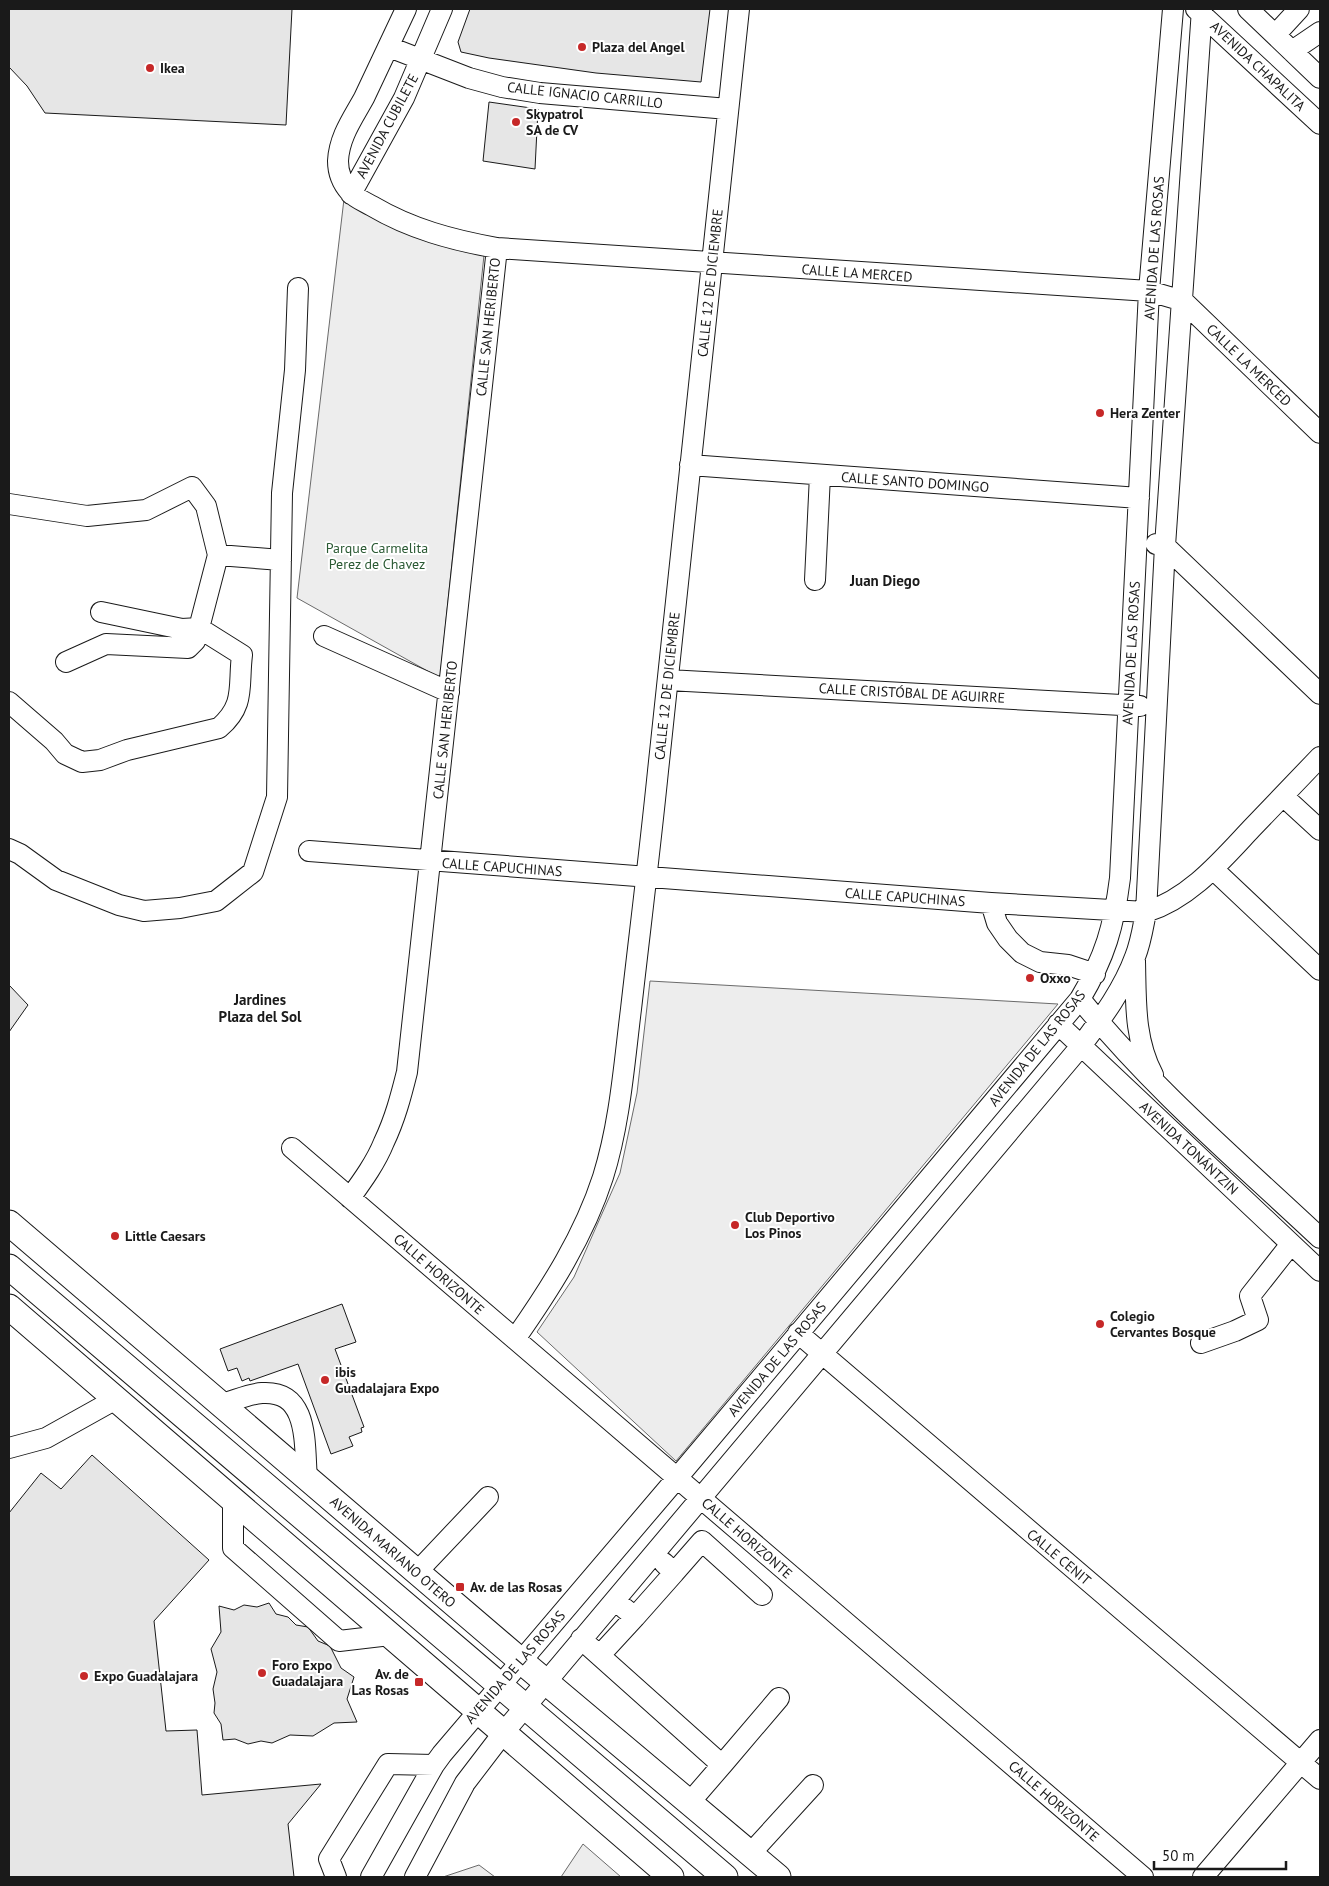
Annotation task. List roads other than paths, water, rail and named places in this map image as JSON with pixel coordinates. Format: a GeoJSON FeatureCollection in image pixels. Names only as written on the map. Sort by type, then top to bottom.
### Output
{"type":"FeatureCollection","features":[{"type":"Feature","properties":{"kind":"main road","name":"AVENIDA MARIANO OTERO"},"geometry":{"type":"LineString","coordinates":[[9,1223],[520,1661],[778,1877]]}},
{"type":"Feature","properties":{"kind":"main road"},"geometry":{"type":"LineString","coordinates":[[9,1267],[724,1877]]}},
{"type":"Feature","properties":{"kind":"main road"},"geometry":{"type":"LineString","coordinates":[[9,1307],[504,1732],[664,1874]]}},
{"type":"Feature","properties":{"kind":"street","name":"AVENIDA CUBILETE"},"geometry":{"type":"LineString","coordinates":[[406,9],[345,131],[340,149],[339,172],[342,182],[351,194],[392,121],[442,9]]}},
{"type":"Feature","properties":{"kind":"street","name":"CALLE 12 DE DICIEMBRE"},"geometry":{"type":"LineString","coordinates":[[515,1339],[549,1289],[568,1256],[602,1181],[612,1146],[620,1101],[647,878],[739,9]]}},
{"type":"Feature","properties":{"kind":"street","name":"AVENIDA DE LAS ROSAS"},"geometry":{"type":"LineString","coordinates":[[372,1877],[434,1765],[1080,999],[1103,956],[1116,910],[1120,878],[1150,291],[1173,9]]}},
{"type":"Feature","properties":{"kind":"street"},"geometry":{"type":"LineString","coordinates":[[1248,9],[1320,78]]}},
{"type":"Feature","properties":{"kind":"street"},"geometry":{"type":"LineString","coordinates":[[1275,35],[1299,9]]}},
{"type":"Feature","properties":{"kind":"street","name":"AVENIDA DE LAS ROSAS"},"geometry":{"type":"LineString","coordinates":[[415,1877],[465,1783],[504,1732],[581,1638],[822,1355],[1081,1046],[1099,1022],[1135,959],[1141,940],[1146,912],[1165,546],[1183,301],[1200,10]]}},
{"type":"Feature","properties":{"kind":"street","name":"AVENIDA CHAPALITA"},"geometry":{"type":"LineString","coordinates":[[1200,10],[1320,124]]}},
{"type":"Feature","properties":{"kind":"street"},"geometry":{"type":"LineString","coordinates":[[1292,52],[1320,32]]}},
{"type":"Feature","properties":{"kind":"street","name":"CALLE IGNACIO CARRILLO"},"geometry":{"type":"LineString","coordinates":[[388,47],[469,78],[502,87],[540,93],[728,109]]}},
{"type":"Feature","properties":{"kind":"street","name":"CALLE LA MERCED"},"geometry":{"type":"LineString","coordinates":[[351,194],[420,230],[455,240],[497,248],[712,264],[1150,291],[1183,301],[1320,433]]}},
{"type":"Feature","properties":{"kind":"street","name":"CALLE SAN HERIBERTO"},"geometry":{"type":"LineString","coordinates":[[350,1198],[368,1173],[384,1143],[397,1109],[407,1072],[497,248]]}},
{"type":"Feature","properties":{"kind":"street"},"geometry":{"type":"LineString","coordinates":[[9,849],[20,854],[56,880],[119,905],[144,911],[180,908],[216,901],[253,872],[277,797],[282,493],[295,370],[298,288]]}},
{"type":"Feature","properties":{"kind":"street","name":"CALLE SANTO DOMINGO"},"geometry":{"type":"LineString","coordinates":[[690,465],[1140,498]]}},
{"type":"Feature","properties":{"kind":"street"},"geometry":{"type":"LineString","coordinates":[[816,580],[820,475]]}},
{"type":"Feature","properties":{"kind":"street"},"geometry":{"type":"LineString","coordinates":[[9,504],[87,516],[146,510],[192,487],[206,506],[218,555],[195,641],[188,648],[106,644],[66,662]]}},
{"type":"Feature","properties":{"kind":"street"},"geometry":{"type":"LineString","coordinates":[[1136,540],[1165,546],[1320,694]]}},
{"type":"Feature","properties":{"kind":"street"},"geometry":{"type":"LineString","coordinates":[[218,555],[281,560]]}},
{"type":"Feature","properties":{"kind":"street"},"geometry":{"type":"LineString","coordinates":[[9,702],[54,741],[65,754],[82,762],[100,760],[127,750],[219,728],[230,718],[240,697],[242,655],[199,628],[182,629],[101,612]]}},
{"type":"Feature","properties":{"kind":"street"},"geometry":{"type":"LineString","coordinates":[[324,636],[449,692]]}},
{"type":"Feature","properties":{"kind":"street","name":"CALLE CRISTÓBAL DE AGUIRRE"},"geometry":{"type":"LineString","coordinates":[[668,680],[1156,706]]}},
{"type":"Feature","properties":{"kind":"street","name":"CALLE CAPUCHINAS"},"geometry":{"type":"LineString","coordinates":[[309,851],[647,878],[991,903],[1146,912],[1160,908],[1213,869],[1320,756]]}},
{"type":"Feature","properties":{"kind":"street"},"geometry":{"type":"LineString","coordinates":[[1283,796],[1320,830]]}},
{"type":"Feature","properties":{"kind":"street"},"geometry":{"type":"LineString","coordinates":[[1213,869],[1320,970]]}},
{"type":"Feature","properties":{"kind":"street"},"geometry":{"type":"LineString","coordinates":[[991,903],[997,923],[1008,940],[1022,953],[1040,962],[1068,965],[1095,974]]}},
{"type":"Feature","properties":{"kind":"street"},"geometry":{"type":"LineString","coordinates":[[1135,959],[1135,1007],[1138,1031],[1149,1067],[1160,1087]]}},
{"type":"Feature","properties":{"kind":"street","name":"AVENIDA TONÁNTZIN"},"geometry":{"type":"LineString","coordinates":[[1080,999],[1160,1087],[1320,1238]]}},
{"type":"Feature","properties":{"kind":"street","name":"AVENIDA TONÁNTZIN"},"geometry":{"type":"LineString","coordinates":[[1058,1024],[1320,1271]]}},
{"type":"Feature","properties":{"kind":"street","name":"CALLE HORIZONTE"},"geometry":{"type":"LineString","coordinates":[[292,1148],[1143,1877]]}},
{"type":"Feature","properties":{"kind":"street"},"geometry":{"type":"LineString","coordinates":[[1201,1343],[1235,1331],[1258,1320],[1250,1296],[1292,1244]]}},
{"type":"Feature","properties":{"kind":"street","name":"CALLE CENIT"},"geometry":{"type":"LineString","coordinates":[[798,1333],[1320,1779]]}},
{"type":"Feature","properties":{"kind":"street"},"geometry":{"type":"LineString","coordinates":[[221,1404],[260,1393],[276,1393],[290,1400],[301,1417],[307,1479]]}},
{"type":"Feature","properties":{"kind":"street"},"geometry":{"type":"LineString","coordinates":[[9,1448],[46,1438],[116,1399]]}},
{"type":"Feature","properties":{"kind":"street"},"geometry":{"type":"LineString","coordinates":[[417,1572],[488,1497]]}},
{"type":"Feature","properties":{"kind":"street"},"geometry":{"type":"LineString","coordinates":[[233,1500],[232,1548],[304,1610],[340,1640],[390,1635]]}},
{"type":"Feature","properties":{"kind":"street"},"geometry":{"type":"LineString","coordinates":[[600,1655],[702,1541],[762,1595]]}},
{"type":"Feature","properties":{"kind":"street"},"geometry":{"type":"LineString","coordinates":[[653,1554],[674,1573]]}},
{"type":"Feature","properties":{"kind":"street"},"geometry":{"type":"LineString","coordinates":[[615,1599],[634,1617]]}},
{"type":"Feature","properties":{"kind":"street"},"geometry":{"type":"LineString","coordinates":[[581,1638],[722,1765]]}},
{"type":"Feature","properties":{"kind":"street"},"geometry":{"type":"LineString","coordinates":[[690,1802],[779,1698]]}},
{"type":"Feature","properties":{"kind":"street"},"geometry":{"type":"LineString","coordinates":[[1203,1877],[1320,1740]]}},
{"type":"Feature","properties":{"kind":"street"},"geometry":{"type":"LineString","coordinates":[[336,1877],[329,1860],[388,1764],[434,1765]]}},
{"type":"Feature","properties":{"kind":"street"},"geometry":{"type":"LineString","coordinates":[[751,1853],[813,1785]]}},
{"type":"Feature","properties":{"kind":"place","name":"Plaza del Angel"},"geometry":{"type":"Point","coordinates":[582,47]}},
{"type":"Feature","properties":{"kind":"place","name":"Ikea"},"geometry":{"type":"Point","coordinates":[150,68]}},
{"type":"Feature","properties":{"kind":"place","name":"Skypatrol SA de CV"},"geometry":{"type":"Point","coordinates":[516,122]}},
{"type":"Feature","properties":{"kind":"place","name":"Hera Zenter"},"geometry":{"type":"Point","coordinates":[1100,413]}},
{"type":"Feature","properties":{"kind":"place","name":"Oxxo"},"geometry":{"type":"Point","coordinates":[1030,978]}},
{"type":"Feature","properties":{"kind":"place","name":"Club Deportivo Los Pinos"},"geometry":{"type":"Point","coordinates":[735,1225]}},
{"type":"Feature","properties":{"kind":"place","name":"Little Caesars"},"geometry":{"type":"Point","coordinates":[115,1236]}},
{"type":"Feature","properties":{"kind":"place","name":"Colegio Cervantes Bosque"},"geometry":{"type":"Point","coordinates":[1100,1324]}},
{"type":"Feature","properties":{"kind":"place","name":"ibis Guadalajara Expo"},"geometry":{"type":"Point","coordinates":[325,1380]}},
{"type":"Feature","properties":{"kind":"place","name":"Av. de las Rosas"},"geometry":{"type":"Point","coordinates":[460,1587]}},
{"type":"Feature","properties":{"kind":"place","name":"Foro Expo Guadalajara"},"geometry":{"type":"Point","coordinates":[262,1673]}},
{"type":"Feature","properties":{"kind":"place","name":"Expo Guadalajara"},"geometry":{"type":"Point","coordinates":[84,1676]}},
{"type":"Feature","properties":{"kind":"place","name":"Av. de Las Rosas"},"geometry":{"type":"Point","coordinates":[419,1682]}},
{"type":"Feature","properties":{"kind":"district","name":"Juan Diego"},"geometry":{"type":"Point","coordinates":[885,580]}},
{"type":"Feature","properties":{"kind":"district","name":"Jardines Plaza del Sol"},"geometry":{"type":"Point","coordinates":[260,1008]}},
{"type":"Feature","properties":{"kind":"park label","name":"Parque Carmelita Perez de Chavez"},"geometry":{"type":"Point","coordinates":[377,556]}}]}
